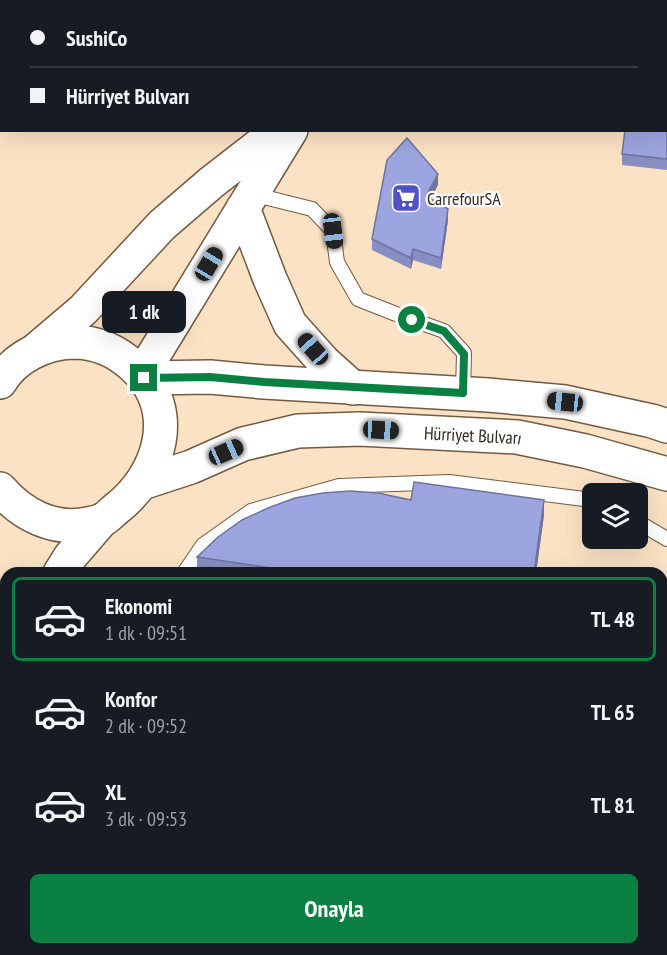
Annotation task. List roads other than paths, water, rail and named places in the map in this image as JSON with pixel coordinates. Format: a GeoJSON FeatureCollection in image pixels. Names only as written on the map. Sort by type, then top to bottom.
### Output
{"type":"FeatureCollection","features":[{"type":"Feature","properties":{"kind":"main road"},"geometry":{"type":"LineString","coordinates":[[14,365],[83,310],[162,225],[212,182],[276,132]]}},
{"type":"Feature","properties":{"kind":"main road"},"geometry":{"type":"LineString","coordinates":[[143,376],[290,132]]}},
{"type":"Feature","properties":{"kind":"main road"},"geometry":{"type":"LineString","coordinates":[[248,201],[270,279],[290,324],[324,362],[353,388]]}},
{"type":"Feature","properties":{"kind":"main road"},"geometry":{"type":"LineString","coordinates":[[14,365],[59,342],[82,342],[105,347],[125,359],[143,376],[154,394],[160,417],[160,440],[154,463],[142,483],[125,502],[101,521],[64,567]]}},
{"type":"Feature","properties":{"kind":"main road"},"geometry":{"type":"LineString","coordinates":[[143,376],[210,377],[353,388],[463,393],[565,402],[667,426]]}},
{"type":"Feature","properties":{"kind":"main road","name":"Hürriyet Bulvarı"},"geometry":{"type":"LineString","coordinates":[[142,483],[191,467],[243,444],[298,431],[360,429],[517,438],[585,451],[667,474]]}},
{"type":"Feature","properties":{"kind":"main road"},"geometry":{"type":"LineString","coordinates":[[0,491],[15,506],[33,518],[53,524],[77,526],[101,521]]}},
{"type":"Feature","properties":{"kind":"lane"},"geometry":{"type":"LineString","coordinates":[[248,201],[312,209],[333,231],[337,262],[358,299],[444,331],[464,354],[463,393]]}},
{"type":"Feature","properties":{"kind":"lane"},"geometry":{"type":"LineString","coordinates":[[188,567],[202,545],[251,511],[339,486],[448,482],[582,499]]}},
{"type":"Feature","properties":{"kind":"lane"},"geometry":{"type":"LineString","coordinates":[[648,528],[667,539]]}},
{"type":"Feature","properties":{"kind":"place","name":"CarrefourSA"},"geometry":{"type":"Point","coordinates":[406,198]}}]}
